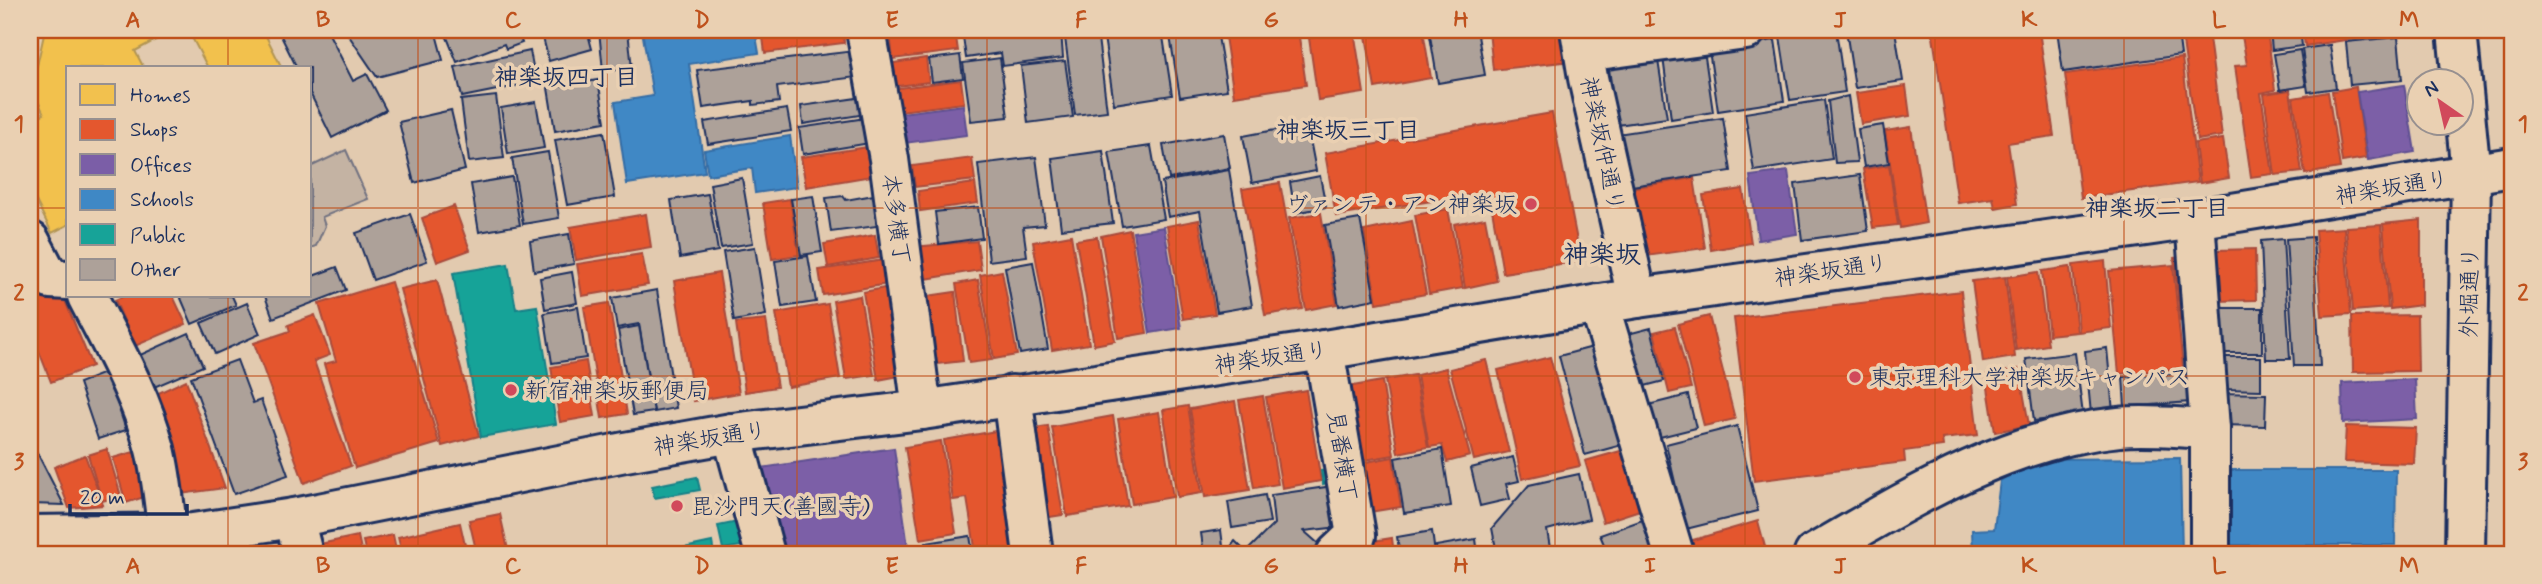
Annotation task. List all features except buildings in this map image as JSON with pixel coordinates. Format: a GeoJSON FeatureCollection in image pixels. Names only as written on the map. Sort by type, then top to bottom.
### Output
{"type":"FeatureCollection","features":[{"type":"Feature","properties":{"kind":"street","name":"本多横丁"},"geometry":{"type":"LineString","coordinates":[[866,30],[891,170],[922,410]]}},
{"type":"Feature","properties":{"kind":"street"},"geometry":{"type":"LineString","coordinates":[[1582,41],[1746,30]]}},
{"type":"Feature","properties":{"kind":"street","name":"外堀通り"},"geometry":{"type":"LineString","coordinates":[[2457,30],[2471,174],[2465,554]]}},
{"type":"Feature","properties":{"kind":"street","name":"神楽坂仲通り"},"geometry":{"type":"LineString","coordinates":[[1582,41],[1637,298]]}},
{"type":"Feature","properties":{"kind":"street","name":"神楽坂通り"},"geometry":{"type":"LineString","coordinates":[[30,536],[193,533],[294,518],[612,454],[732,433],[922,410],[1324,350],[1637,298],[2195,219],[2512,167]]}},
{"type":"Feature","properties":{"kind":"street"},"geometry":{"type":"LineString","coordinates":[[2195,219],[2210,429],[2210,554]]}},
{"type":"Feature","properties":{"kind":"street"},"geometry":{"type":"LineString","coordinates":[[30,241],[50,279],[66,280]]}},
{"type":"Feature","properties":{"kind":"street"},"geometry":{"type":"LineString","coordinates":[[88,298],[143,411],[162,479],[168,534]]}},
{"type":"Feature","properties":{"kind":"street"},"geometry":{"type":"LineString","coordinates":[[1599,304],[1674,554]]}},
{"type":"Feature","properties":{"kind":"street","name":"見番横丁"},"geometry":{"type":"LineString","coordinates":[[1324,350],[1356,535],[1336,554]]}},
{"type":"Feature","properties":{"kind":"street"},"geometry":{"type":"LineString","coordinates":[[1012,395],[1033,554]]}},
{"type":"Feature","properties":{"kind":"street"},"geometry":{"type":"LineString","coordinates":[[1814,554],[1917,494],[2038,441],[2120,426],[2210,429]]}},
{"type":"Feature","properties":{"kind":"street"},"geometry":{"type":"LineString","coordinates":[[732,433],[765,554]]}},
{"type":"Feature","properties":{"kind":"street"},"geometry":{"type":"LineString","coordinates":[[294,518],[303,554]]}},
{"type":"Feature","properties":{"kind":"shaded area"},"geometry":{"type":"Polygon","coordinates":[[[346,150],[368,199],[322,217],[325,226],[316,246],[312,247],[312,166],[346,150]]]}},
{"type":"Feature","properties":{"kind":"place","name":"ヴァンテ・アン神楽坂"},"geometry":{"type":"Point","coordinates":[1531,204]}},
{"type":"Feature","properties":{"kind":"place","name":"東京理科大学神楽坂キャンパス"},"geometry":{"type":"Point","coordinates":[1855,377]}},
{"type":"Feature","properties":{"kind":"place","name":"新宿神楽坂郵便局"},"geometry":{"type":"Point","coordinates":[511,390]}},
{"type":"Feature","properties":{"kind":"place","name":"毘沙門天(善國寺)"},"geometry":{"type":"Point","coordinates":[677,506]}},
{"type":"Feature","properties":{"kind":"district","name":"神楽坂四丁目"},"geometry":{"type":"Point","coordinates":[566,77]}},
{"type":"Feature","properties":{"kind":"district","name":"神楽坂三丁目"},"geometry":{"type":"Point","coordinates":[1348,130]}},
{"type":"Feature","properties":{"kind":"district","name":"神楽坂二丁目"},"geometry":{"type":"Point","coordinates":[2157,208]}},
{"type":"Feature","properties":{"kind":"district","name":"神楽坂"},"geometry":{"type":"Point","coordinates":[1602,254]}}]}
